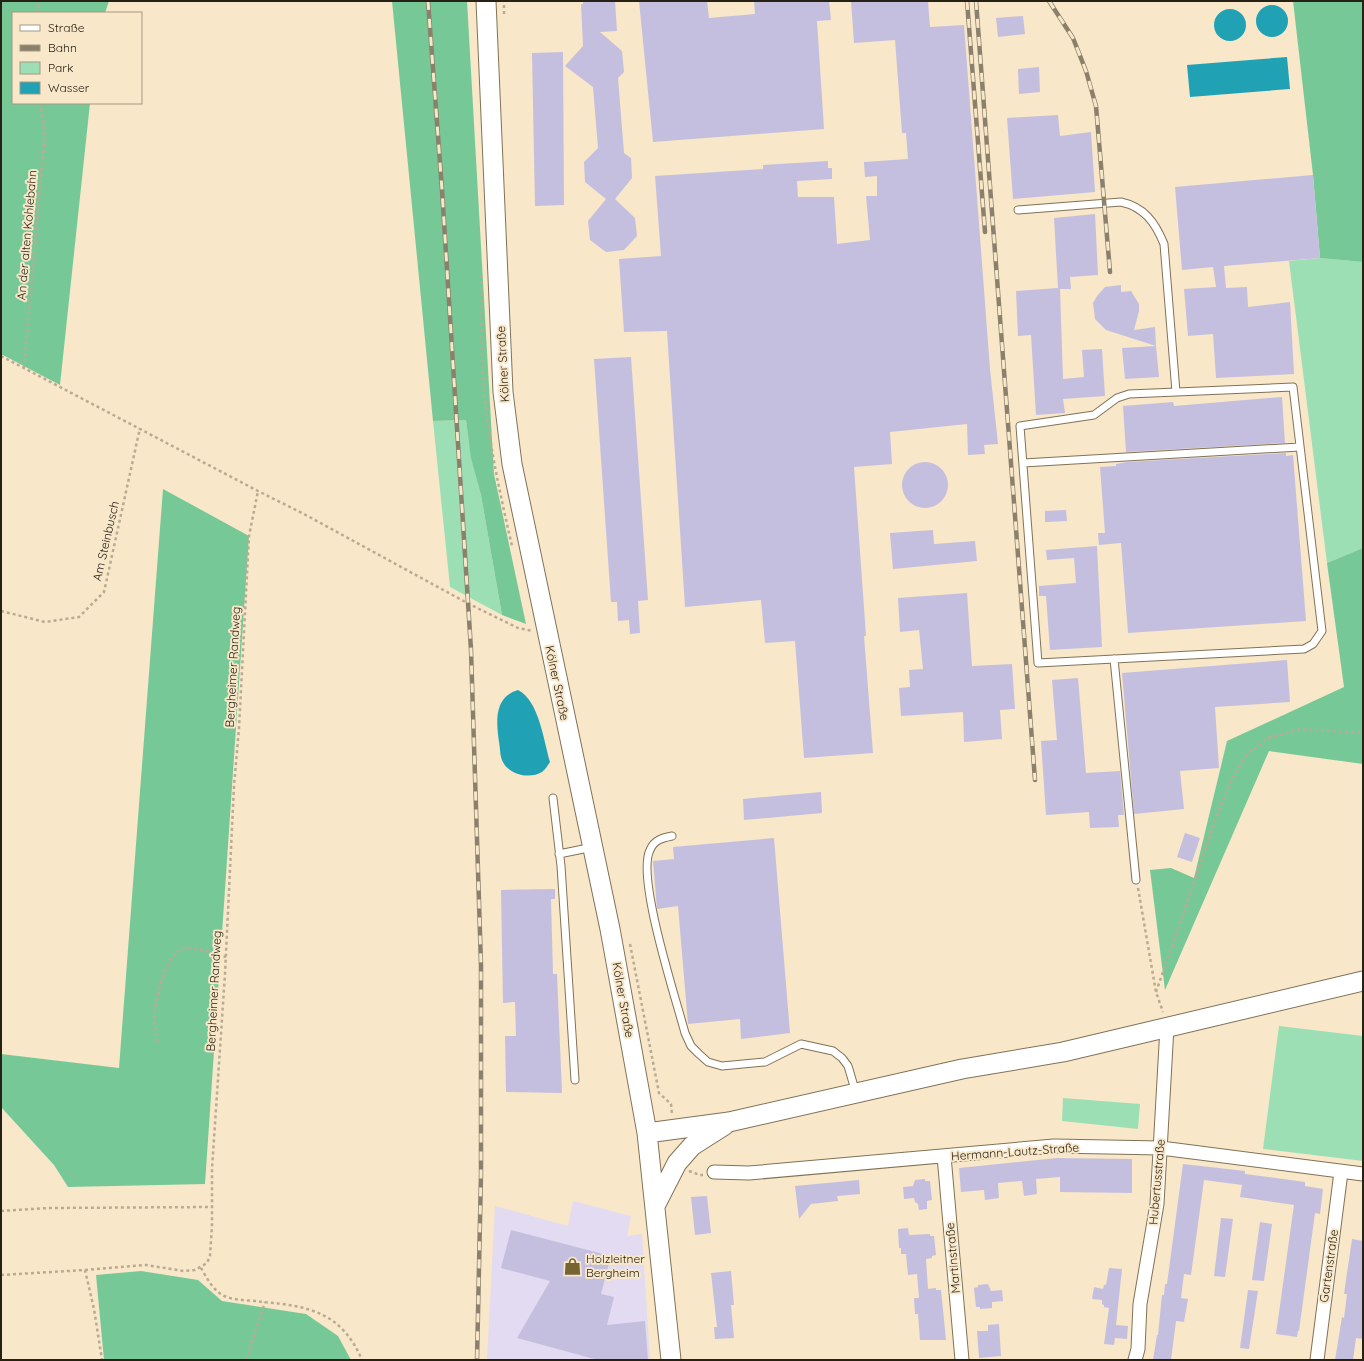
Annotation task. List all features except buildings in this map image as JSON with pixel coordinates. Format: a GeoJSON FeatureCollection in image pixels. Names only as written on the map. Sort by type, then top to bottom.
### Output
{"type":"FeatureCollection","features":[{"type":"Feature","properties":{"kind":"main road","name":"Kölner Straße"},"geometry":{"type":"LineString","coordinates":[[486,1],[503,392],[512,464],[546,631],[594,846],[647,1133],[671,1360]]}},
{"type":"Feature","properties":{"kind":"main road"},"geometry":{"type":"LineString","coordinates":[[647,1133],[729,1122],[962,1069],[1063,1052],[1363,981]]}},
{"type":"Feature","properties":{"kind":"main road"},"geometry":{"type":"LineString","coordinates":[[655,1206],[677,1163],[692,1146],[729,1122]]}},
{"type":"Feature","properties":{"kind":"street","name":"Hubertusstraße"},"geometry":{"type":"LineString","coordinates":[[1135,1360],[1138,1348],[1140,1304],[1157,1204],[1167,1027]]}},
{"type":"Feature","properties":{"kind":"street","name":"Hermann-Lautz-Straße"},"geometry":{"type":"LineString","coordinates":[[714,1172],[749,1173],[1054,1146],[1161,1148],[1363,1174]]}},
{"type":"Feature","properties":{"kind":"street","name":"Martinstraße"},"geometry":{"type":"LineString","coordinates":[[944,1156],[962,1360]]}},
{"type":"Feature","properties":{"kind":"street","name":"Gartenstraße"},"geometry":{"type":"LineString","coordinates":[[1317,1360],[1341,1172]]}},
{"type":"Feature","properties":{"kind":"lane"},"geometry":{"type":"LineString","coordinates":[[1018,210],[1121,202],[1133,205],[1143,211],[1160,233],[1164,244],[1176,392]]}},
{"type":"Feature","properties":{"kind":"lane"},"geometry":{"type":"LineString","coordinates":[[1293,387],[1300,447],[1322,632],[1313,644],[1304,649],[1038,663],[1020,426],[1094,415],[1117,398],[1129,394],[1293,387]]}},
{"type":"Feature","properties":{"kind":"lane"},"geometry":{"type":"LineString","coordinates":[[1023,463],[1300,447]]}},
{"type":"Feature","properties":{"kind":"lane"},"geometry":{"type":"LineString","coordinates":[[1114,659],[1136,880]]}},
{"type":"Feature","properties":{"kind":"lane"},"geometry":{"type":"LineString","coordinates":[[553,798],[560,854],[575,1080]]}},
{"type":"Feature","properties":{"kind":"lane"},"geometry":{"type":"LineString","coordinates":[[672,836],[663,837],[655,842],[649,851],[646,864],[651,907],[685,1033],[691,1046],[708,1062],[722,1066],[765,1062],[801,1044],[833,1051],[842,1058],[848,1066],[856,1093]]}},
{"type":"Feature","properties":{"kind":"lane"},"geometry":{"type":"LineString","coordinates":[[560,854],[594,846]]}},
{"type":"Feature","properties":{"kind":"path"},"geometry":{"type":"LineString","coordinates":[[37,12],[40,1]]}},
{"type":"Feature","properties":{"kind":"path"},"geometry":{"type":"LineString","coordinates":[[504,1],[504,22]]}},
{"type":"Feature","properties":{"kind":"path","name":"An der alten Kohlebahn"},"geometry":{"type":"LineString","coordinates":[[24,368],[44,132],[40,104]]}},
{"type":"Feature","properties":{"kind":"path"},"geometry":{"type":"LineString","coordinates":[[1,356],[140,428],[258,492],[304,514],[469,604],[518,628],[546,631]]}},
{"type":"Feature","properties":{"kind":"path","name":"Am Steinbusch"},"geometry":{"type":"LineString","coordinates":[[1,612],[45,622],[79,617],[104,592],[140,428]]}},
{"type":"Feature","properties":{"kind":"path","name":"Bergheimer Randweg"},"geometry":{"type":"LineString","coordinates":[[201,1268],[210,1256],[212,1225],[212,1168],[226,957],[234,786],[239,728],[249,536],[258,492]]}},
{"type":"Feature","properties":{"kind":"path"},"geometry":{"type":"LineString","coordinates":[[1156,992],[1220,807],[1232,780],[1246,755],[1268,738],[1300,729],[1363,733]]}},
{"type":"Feature","properties":{"kind":"path"},"geometry":{"type":"LineString","coordinates":[[1136,880],[1156,992],[1167,1027]]}},
{"type":"Feature","properties":{"kind":"path"},"geometry":{"type":"LineString","coordinates":[[629,939],[644,1009],[659,1093],[671,1104],[674,1130]]}},
{"type":"Feature","properties":{"kind":"path"},"geometry":{"type":"LineString","coordinates":[[158,1042],[154,1019],[163,972],[169,962],[184,948],[226,957]]}},
{"type":"Feature","properties":{"kind":"path"},"geometry":{"type":"LineString","coordinates":[[1,1211],[48,1208],[211,1207]]}},
{"type":"Feature","properties":{"kind":"path"},"geometry":{"type":"LineString","coordinates":[[1,1275],[146,1265],[184,1271],[201,1268],[213,1286],[226,1297],[297,1306],[322,1314],[332,1319],[342,1326],[362,1360]]}},
{"type":"Feature","properties":{"kind":"path"},"geometry":{"type":"LineString","coordinates":[[85,1270],[94,1308],[102,1360]]}},
{"type":"Feature","properties":{"kind":"path"},"geometry":{"type":"LineString","coordinates":[[246,1360],[265,1302]]}},
{"type":"Feature","properties":{"kind":"shaded area"},"geometry":{"type":"Polygon","coordinates":[[[573,1201],[631,1216],[627,1236],[642,1234],[650,1360],[487,1360],[495,1206],[568,1226],[573,1201]]]}},
{"type":"Feature","properties":{"kind":"green space"},"geometry":{"type":"Polygon","coordinates":[[[1,1],[109,1],[105,12],[12,12],[12,104],[90,104],[60,385],[1,354],[1,1]]]}},
{"type":"Feature","properties":{"kind":"green space"},"geometry":{"type":"Polygon","coordinates":[[[392,1],[467,1],[494,474],[526,624],[502,615],[481,495],[471,458],[466,420],[433,421],[392,1]]]}},
{"type":"Feature","properties":{"kind":"green space"},"geometry":{"type":"Polygon","coordinates":[[[1293,1],[1363,1],[1363,262],[1320,258],[1313,175],[1293,1]]]}},
{"type":"Feature","properties":{"kind":"green space"},"geometry":{"type":"Polygon","coordinates":[[[1320,258],[1363,262],[1363,548],[1327,563],[1289,261],[1320,258]]]}},
{"type":"Feature","properties":{"kind":"green space"},"geometry":{"type":"Polygon","coordinates":[[[466,420],[502,615],[450,587],[433,421],[466,420]]]}},
{"type":"Feature","properties":{"kind":"green space"},"geometry":{"type":"Polygon","coordinates":[[[163,489],[249,536],[205,1184],[68,1187],[54,1165],[1,1107],[1,1054],[119,1068],[163,489]]]}},
{"type":"Feature","properties":{"kind":"green space"},"geometry":{"type":"Polygon","coordinates":[[[1363,548],[1363,764],[1269,751],[1165,990],[1150,870],[1171,868],[1194,878],[1227,741],[1344,687],[1327,563],[1363,548]]]}},
{"type":"Feature","properties":{"kind":"green space"},"geometry":{"type":"Polygon","coordinates":[[[1279,1026],[1363,1036],[1363,1161],[1263,1149],[1279,1026]]]}},
{"type":"Feature","properties":{"kind":"green space"},"geometry":{"type":"Polygon","coordinates":[[[1063,1098],[1140,1104],[1138,1129],[1062,1121],[1063,1098]]]}},
{"type":"Feature","properties":{"kind":"green space"},"geometry":{"type":"Polygon","coordinates":[[[141,1271],[198,1280],[222,1301],[306,1314],[338,1336],[351,1360],[104,1360],[96,1275],[141,1271]]]}},
{"type":"Feature","properties":{"kind":"water"},"geometry":{"type":"Polygon","coordinates":[[[1272,5],[1278,6],[1285,12],[1288,21],[1287,27],[1281,34],[1272,37],[1266,36],[1259,30],[1256,21],[1257,15],[1263,8],[1272,5]]]}},
{"type":"Feature","properties":{"kind":"water"},"geometry":{"type":"Polygon","coordinates":[[[1227,9],[1233,9],[1243,16],[1246,25],[1245,31],[1239,38],[1233,41],[1227,41],[1217,34],[1214,28],[1214,22],[1221,12],[1227,9]]]}},
{"type":"Feature","properties":{"kind":"water"},"geometry":{"type":"Polygon","coordinates":[[[1287,57],[1290,89],[1190,97],[1187,65],[1287,57]]]}},
{"type":"Feature","properties":{"kind":"water"},"geometry":{"type":"Polygon","coordinates":[[[518,690],[525,695],[536,712],[550,762],[542,772],[537,774],[525,775],[513,772],[505,765],[500,753],[497,726],[498,711],[504,698],[510,693],[518,690]]]}},
{"type":"Feature","properties":{"kind":"railway"},"geometry":{"type":"LineString","coordinates":[[428,1],[442,190],[471,650],[481,965],[481,1174],[477,1360]]}},
{"type":"Feature","properties":{"kind":"railway"},"geometry":{"type":"LineString","coordinates":[[967,1],[985,232]]}},
{"type":"Feature","properties":{"kind":"railway"},"geometry":{"type":"LineString","coordinates":[[976,1],[1035,780]]}},
{"type":"Feature","properties":{"kind":"railway"},"geometry":{"type":"LineString","coordinates":[[1049,1],[1073,38],[1086,71],[1096,106],[1110,272]]}},
{"type":"Feature","properties":{"kind":"place","name":"Holzleitner Bergheim"},"geometry":{"type":"Point","coordinates":[573,1266]}}]}
